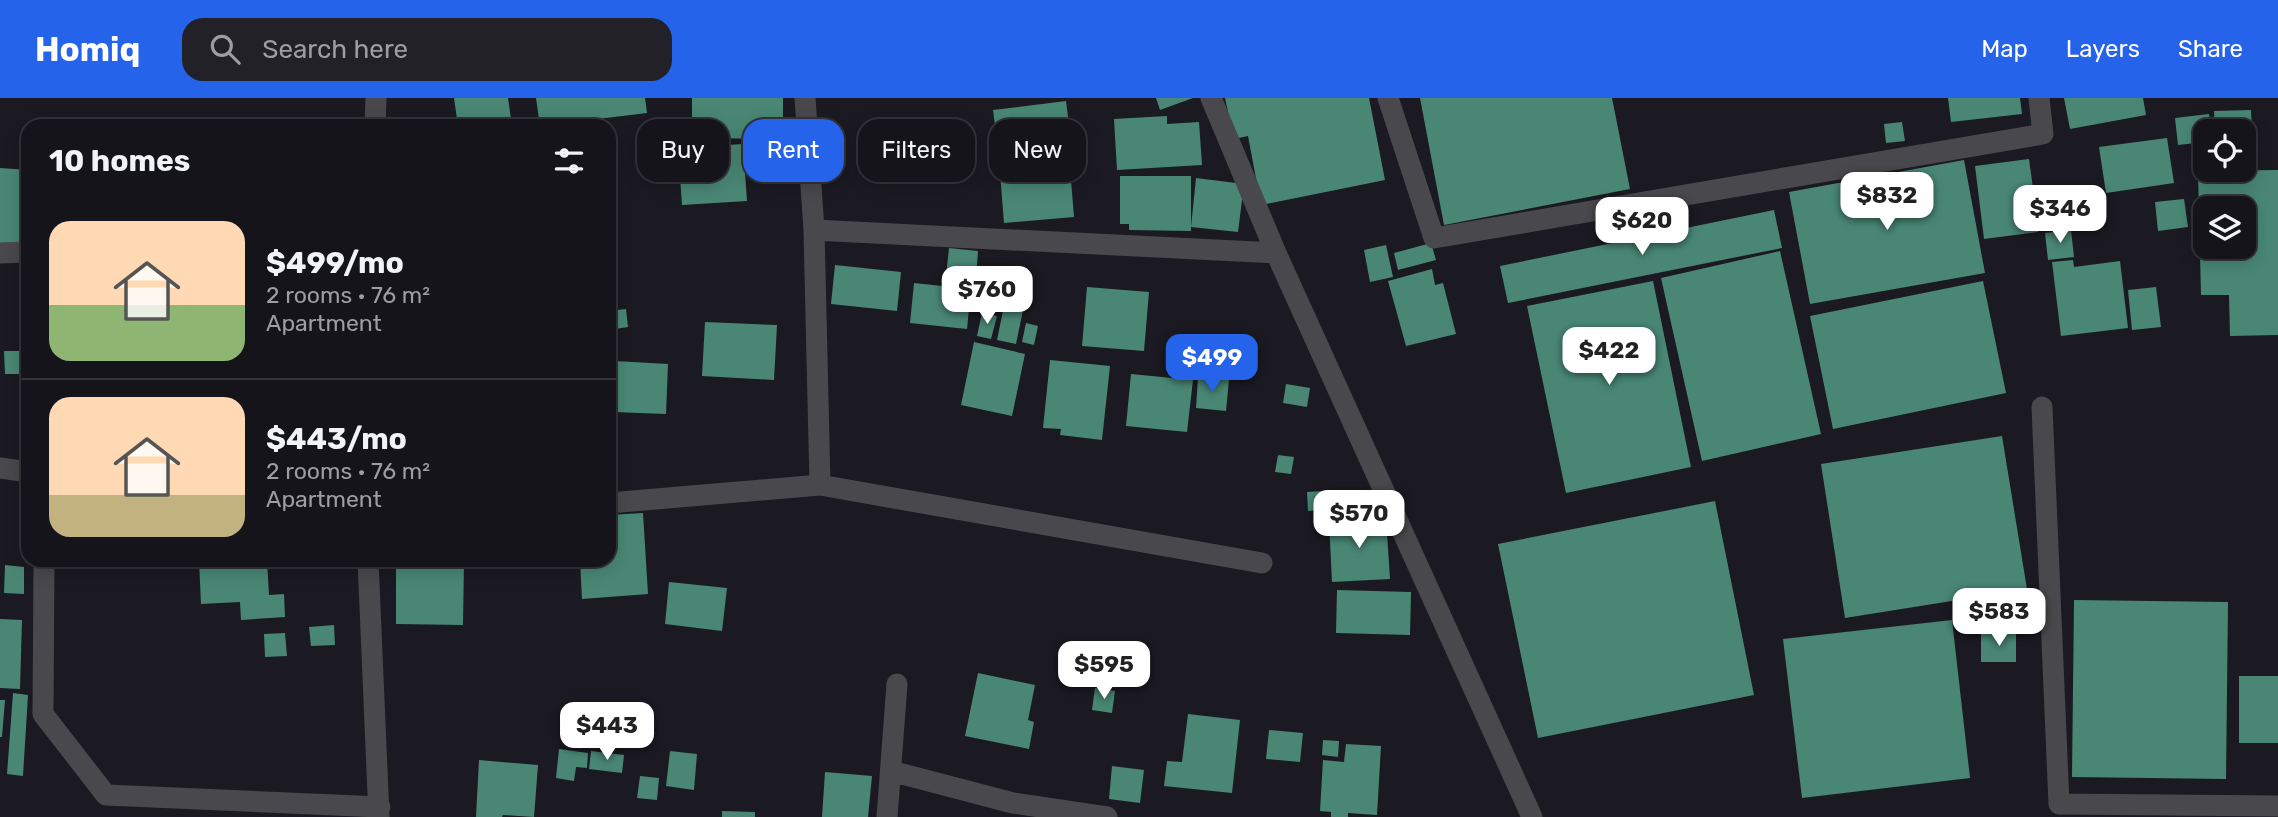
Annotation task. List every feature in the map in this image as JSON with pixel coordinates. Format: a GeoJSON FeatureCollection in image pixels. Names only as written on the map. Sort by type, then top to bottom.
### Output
{"type":"FeatureCollection","features":[{"type":"Feature","properties":{"kind":"street"},"geometry":{"type":"LineString","coordinates":[[374,119],[376,98]]}},
{"type":"Feature","properties":{"kind":"street"},"geometry":{"type":"LineString","coordinates":[[806,98],[814,230],[820,485]]}},
{"type":"Feature","properties":{"kind":"street"},"geometry":{"type":"LineString","coordinates":[[1211,98],[1276,253],[1532,817]]}},
{"type":"Feature","properties":{"kind":"street"},"geometry":{"type":"LineString","coordinates":[[1388,98],[1434,238],[2043,134],[2039,98]]}},
{"type":"Feature","properties":{"kind":"street"},"geometry":{"type":"LineString","coordinates":[[814,230],[1276,253]]}},
{"type":"Feature","properties":{"kind":"street"},"geometry":{"type":"LineString","coordinates":[[0,253],[21,252]]}},
{"type":"Feature","properties":{"kind":"street"},"geometry":{"type":"LineString","coordinates":[[2042,407],[2059,804],[2278,806]]}},
{"type":"Feature","properties":{"kind":"street"},"geometry":{"type":"LineString","coordinates":[[0,468],[21,471]]}},
{"type":"Feature","properties":{"kind":"street"},"geometry":{"type":"LineString","coordinates":[[616,502],[820,485],[1262,563]]}},
{"type":"Feature","properties":{"kind":"street"},"geometry":{"type":"LineString","coordinates":[[44,567],[43,714],[106,795],[380,812],[368,567]]}},
{"type":"Feature","properties":{"kind":"street"},"geometry":{"type":"LineString","coordinates":[[887,817],[897,684]]}},
{"type":"Feature","properties":{"kind":"street"},"geometry":{"type":"LineString","coordinates":[[891,771],[1013,803],[1107,817]]}},
{"type":"Feature","properties":{"kind":"building"},"geometry":{"type":"Polygon","coordinates":[[[454,98],[508,98],[511,119],[457,119],[454,98]]]}},
{"type":"Feature","properties":{"kind":"building"},"geometry":{"type":"Polygon","coordinates":[[[536,98],[645,98],[647,113],[598,119],[539,119],[536,98]]]}},
{"type":"Feature","properties":{"kind":"building"},"geometry":{"type":"Polygon","coordinates":[[[692,98],[783,98],[783,119],[743,119],[743,139],[729,138],[729,119],[692,119],[692,98]]]}},
{"type":"Feature","properties":{"kind":"building"},"geometry":{"type":"Polygon","coordinates":[[[1156,98],[1193,98],[1160,110],[1156,98]]]}},
{"type":"Feature","properties":{"kind":"building"},"geometry":{"type":"Polygon","coordinates":[[[1225,98],[1369,98],[1385,180],[1261,205],[1248,136],[1234,139],[1225,98]]]}},
{"type":"Feature","properties":{"kind":"building"},"geometry":{"type":"Polygon","coordinates":[[[1420,98],[1612,98],[1630,189],[1444,225],[1420,98]]]}},
{"type":"Feature","properties":{"kind":"building"},"geometry":{"type":"Polygon","coordinates":[[[1948,98],[2020,98],[2022,114],[1951,122],[1948,98]]]}},
{"type":"Feature","properties":{"kind":"building"},"geometry":{"type":"Polygon","coordinates":[[[2064,98],[2143,98],[2146,115],[2070,129],[2064,98]]]}},
{"type":"Feature","properties":{"kind":"building"},"geometry":{"type":"Polygon","coordinates":[[[1066,101],[1068,119],[994,119],[993,110],[1066,101]]]}},
{"type":"Feature","properties":{"kind":"building"},"geometry":{"type":"Polygon","coordinates":[[[2251,110],[2251,119],[2214,119],[2214,111],[2251,110]]]}},
{"type":"Feature","properties":{"kind":"building"},"geometry":{"type":"Polygon","coordinates":[[[2209,114],[2210,119],[2193,119],[2193,143],[2178,145],[2175,118],[2209,114]]]}},
{"type":"Feature","properties":{"kind":"building"},"geometry":{"type":"Polygon","coordinates":[[[1167,116],[1167,124],[1199,122],[1202,165],[1117,170],[1114,119],[1167,116]]]}},
{"type":"Feature","properties":{"kind":"building"},"geometry":{"type":"Polygon","coordinates":[[[1902,122],[1905,141],[1886,143],[1884,124],[1902,122]]]}},
{"type":"Feature","properties":{"kind":"building"},"geometry":{"type":"Polygon","coordinates":[[[2167,138],[2174,183],[2106,193],[2099,147],[2167,138]]]}},
{"type":"Feature","properties":{"kind":"building"},"geometry":{"type":"Polygon","coordinates":[[[743,144],[743,182],[746,182],[747,201],[682,205],[680,182],[729,182],[729,145],[743,144]]]}},
{"type":"Feature","properties":{"kind":"building"},"geometry":{"type":"Polygon","coordinates":[[[2029,159],[2033,188],[2038,188],[2041,210],[2035,210],[2038,232],[1984,239],[1975,166],[2029,159]]]}},
{"type":"Feature","properties":{"kind":"building"},"geometry":{"type":"Polygon","coordinates":[[[1964,160],[1985,273],[1810,304],[1789,192],[1964,160]]]}},
{"type":"Feature","properties":{"kind":"building"},"geometry":{"type":"Polygon","coordinates":[[[0,168],[21,170],[21,249],[0,248],[0,168]]]}},
{"type":"Feature","properties":{"kind":"building"},"geometry":{"type":"Polygon","coordinates":[[[2256,170],[2278,170],[2278,335],[2230,336],[2229,295],[2201,295],[2200,259],[2256,259],[2256,196],[2199,196],[2198,182],[2256,182],[2256,170]]]}},
{"type":"Feature","properties":{"kind":"building"},"geometry":{"type":"Polygon","coordinates":[[[1120,176],[1191,176],[1191,231],[1129,230],[1129,224],[1120,224],[1120,176]]]}},
{"type":"Feature","properties":{"kind":"building"},"geometry":{"type":"Polygon","coordinates":[[[1196,178],[1244,184],[1238,232],[1191,227],[1196,178]]]}},
{"type":"Feature","properties":{"kind":"building"},"geometry":{"type":"Polygon","coordinates":[[[1001,182],[1071,182],[1074,217],[1004,223],[1001,182]]]}},
{"type":"Feature","properties":{"kind":"building"},"geometry":{"type":"Polygon","coordinates":[[[2184,199],[2188,227],[2158,231],[2155,202],[2184,199]]]}},
{"type":"Feature","properties":{"kind":"building"},"geometry":{"type":"Polygon","coordinates":[[[1774,210],[1782,248],[1508,303],[1500,266],[1774,210]]]}},
{"type":"Feature","properties":{"kind":"building"},"geometry":{"type":"Polygon","coordinates":[[[2071,230],[2074,257],[2048,260],[2045,233],[2071,230]]]}},
{"type":"Feature","properties":{"kind":"building"},"geometry":{"type":"Polygon","coordinates":[[[1431,243],[1436,260],[1398,270],[1394,253],[1431,243]]]}},
{"type":"Feature","properties":{"kind":"building"},"geometry":{"type":"Polygon","coordinates":[[[1386,245],[1393,277],[1370,282],[1364,250],[1386,245]]]}},
{"type":"Feature","properties":{"kind":"building"},"geometry":{"type":"Polygon","coordinates":[[[949,248],[978,251],[976,279],[946,276],[949,248]]]}},
{"type":"Feature","properties":{"kind":"building"},"geometry":{"type":"Polygon","coordinates":[[[1780,251],[1821,434],[1702,461],[1661,278],[1780,251]]]}},
{"type":"Feature","properties":{"kind":"building"},"geometry":{"type":"Polygon","coordinates":[[[2073,260],[2074,267],[2120,261],[2128,328],[2061,336],[2052,262],[2073,260]]]}},
{"type":"Feature","properties":{"kind":"building"},"geometry":{"type":"Polygon","coordinates":[[[835,265],[901,272],[897,311],[831,304],[835,265]]]}},
{"type":"Feature","properties":{"kind":"building"},"geometry":{"type":"Polygon","coordinates":[[[1432,269],[1435,285],[1443,283],[1456,334],[1406,346],[1388,281],[1432,269]]]}},
{"type":"Feature","properties":{"kind":"building"},"geometry":{"type":"Polygon","coordinates":[[[1653,281],[1691,467],[1566,493],[1527,306],[1653,281]]]}},
{"type":"Feature","properties":{"kind":"building"},"geometry":{"type":"Polygon","coordinates":[[[1983,281],[2006,393],[1833,429],[1810,316],[1983,281]]]}},
{"type":"Feature","properties":{"kind":"building"},"geometry":{"type":"Polygon","coordinates":[[[914,283],[971,289],[967,329],[910,323],[914,283]]]}},
{"type":"Feature","properties":{"kind":"building"},"geometry":{"type":"Polygon","coordinates":[[[1087,287],[1149,292],[1144,351],[1082,346],[1087,287]]]}},
{"type":"Feature","properties":{"kind":"building"},"geometry":{"type":"Polygon","coordinates":[[[2156,287],[2161,327],[2132,330],[2128,290],[2156,287]]]}},
{"type":"Feature","properties":{"kind":"building"},"geometry":{"type":"Polygon","coordinates":[[[1005,301],[1024,305],[1016,344],[997,340],[1005,301]]]}},
{"type":"Feature","properties":{"kind":"building"},"geometry":{"type":"Polygon","coordinates":[[[626,309],[628,327],[616,329],[616,310],[626,309]]]}},
{"type":"Feature","properties":{"kind":"building"},"geometry":{"type":"Polygon","coordinates":[[[982,313],[997,316],[991,339],[977,336],[982,313]]]}},
{"type":"Feature","properties":{"kind":"building"},"geometry":{"type":"Polygon","coordinates":[[[705,322],[777,325],[774,380],[702,376],[705,322]]]}},
{"type":"Feature","properties":{"kind":"building"},"geometry":{"type":"Polygon","coordinates":[[[1026,323],[1038,326],[1034,345],[1022,342],[1026,323]]]}},
{"type":"Feature","properties":{"kind":"building"},"geometry":{"type":"Polygon","coordinates":[[[974,342],[1025,354],[1012,416],[961,405],[974,342]]]}},
{"type":"Feature","properties":{"kind":"building"},"geometry":{"type":"Polygon","coordinates":[[[4,351],[20,351],[21,374],[5,374],[4,351]]]}},
{"type":"Feature","properties":{"kind":"building"},"geometry":{"type":"Polygon","coordinates":[[[1050,360],[1110,366],[1102,440],[1060,435],[1061,429],[1043,428],[1050,360]]]}},
{"type":"Feature","properties":{"kind":"building"},"geometry":{"type":"Polygon","coordinates":[[[616,361],[668,364],[666,414],[616,412],[616,361]]]}},
{"type":"Feature","properties":{"kind":"building"},"geometry":{"type":"Polygon","coordinates":[[[1131,374],[1193,380],[1187,432],[1126,426],[1131,374]]]}},
{"type":"Feature","properties":{"kind":"building"},"geometry":{"type":"Polygon","coordinates":[[[1198,378],[1229,380],[1226,411],[1196,408],[1198,378]]]}},
{"type":"Feature","properties":{"kind":"building"},"geometry":{"type":"Polygon","coordinates":[[[1286,384],[1310,388],[1307,407],[1283,403],[1286,384]]]}},
{"type":"Feature","properties":{"kind":"building"},"geometry":{"type":"Polygon","coordinates":[[[2002,436],[2027,589],[1845,618],[1821,464],[2002,436]]]}},
{"type":"Feature","properties":{"kind":"building"},"geometry":{"type":"Polygon","coordinates":[[[1278,455],[1294,457],[1291,474],[1275,472],[1278,455]]]}},
{"type":"Feature","properties":{"kind":"building"},"geometry":{"type":"Polygon","coordinates":[[[1339,490],[1341,509],[1308,511],[1307,492],[1339,490]]]}},
{"type":"Feature","properties":{"kind":"building"},"geometry":{"type":"Polygon","coordinates":[[[1715,501],[1754,695],[1538,738],[1498,544],[1715,501]]]}},
{"type":"Feature","properties":{"kind":"building"},"geometry":{"type":"Polygon","coordinates":[[[643,513],[648,594],[582,599],[580,567],[616,567],[616,515],[643,513]]]}},
{"type":"Feature","properties":{"kind":"building"},"geometry":{"type":"Polygon","coordinates":[[[1386,518],[1390,579],[1332,582],[1329,521],[1386,518]]]}},
{"type":"Feature","properties":{"kind":"building"},"geometry":{"type":"Polygon","coordinates":[[[5,565],[24,567],[24,594],[4,593],[5,565]]]}},
{"type":"Feature","properties":{"kind":"building"},"geometry":{"type":"Polygon","coordinates":[[[199,567],[267,567],[269,595],[284,594],[285,617],[241,620],[240,602],[201,604],[199,567]]]}},
{"type":"Feature","properties":{"kind":"building"},"geometry":{"type":"Polygon","coordinates":[[[396,567],[464,567],[463,625],[396,624],[396,567]]]}},
{"type":"Feature","properties":{"kind":"building"},"geometry":{"type":"Polygon","coordinates":[[[669,582],[727,588],[722,631],[665,624],[669,582]]]}},
{"type":"Feature","properties":{"kind":"building"},"geometry":{"type":"Polygon","coordinates":[[[1337,590],[1411,592],[1410,635],[1336,633],[1337,590]]]}},
{"type":"Feature","properties":{"kind":"building"},"geometry":{"type":"Polygon","coordinates":[[[2074,600],[2228,602],[2226,779],[2072,777],[2074,600]]]}},
{"type":"Feature","properties":{"kind":"building"},"geometry":{"type":"Polygon","coordinates":[[[0,619],[22,620],[20,689],[0,688],[0,619]]]}},
{"type":"Feature","properties":{"kind":"building"},"geometry":{"type":"Polygon","coordinates":[[[1952,620],[1970,778],[1802,798],[1783,639],[1952,620]]]}},
{"type":"Feature","properties":{"kind":"building"},"geometry":{"type":"Polygon","coordinates":[[[334,625],[335,645],[311,646],[309,627],[334,625]]]}},
{"type":"Feature","properties":{"kind":"building"},"geometry":{"type":"Polygon","coordinates":[[[285,633],[287,656],[265,657],[264,634],[285,633]]]}},
{"type":"Feature","properties":{"kind":"building"},"geometry":{"type":"Polygon","coordinates":[[[2016,633],[2016,662],[1981,662],[1981,634],[2016,633]]]}},
{"type":"Feature","properties":{"kind":"building"},"geometry":{"type":"Polygon","coordinates":[[[978,673],[1035,685],[1028,720],[1034,722],[1029,749],[965,736],[978,673]]]}},
{"type":"Feature","properties":{"kind":"building"},"geometry":{"type":"Polygon","coordinates":[[[2239,676],[2278,676],[2278,743],[2239,743],[2239,676]]]}},
{"type":"Feature","properties":{"kind":"building"},"geometry":{"type":"Polygon","coordinates":[[[1095,688],[1115,691],[1112,713],[1092,710],[1095,688]]]}},
{"type":"Feature","properties":{"kind":"building"},"geometry":{"type":"Polygon","coordinates":[[[13,693],[28,695],[23,776],[7,774],[13,693]]]}},
{"type":"Feature","properties":{"kind":"building"},"geometry":{"type":"Polygon","coordinates":[[[0,700],[5,700],[2,737],[0,737],[0,700]]]}},
{"type":"Feature","properties":{"kind":"building"},"geometry":{"type":"Polygon","coordinates":[[[1188,714],[1240,720],[1232,793],[1164,786],[1167,761],[1182,762],[1188,714]]]}},
{"type":"Feature","properties":{"kind":"building"},"geometry":{"type":"Polygon","coordinates":[[[1269,730],[1303,733],[1300,762],[1266,759],[1269,730]]]}},
{"type":"Feature","properties":{"kind":"building"},"geometry":{"type":"Polygon","coordinates":[[[1323,740],[1339,741],[1338,757],[1322,755],[1323,740]]]}},
{"type":"Feature","properties":{"kind":"building"},"geometry":{"type":"Polygon","coordinates":[[[1346,744],[1381,746],[1377,815],[1348,813],[1348,817],[1331,817],[1331,812],[1320,811],[1323,760],[1344,762],[1346,744]]]}},
{"type":"Feature","properties":{"kind":"building"},"geometry":{"type":"Polygon","coordinates":[[[559,749],[588,753],[587,768],[576,767],[574,781],[556,778],[559,749]]]}},
{"type":"Feature","properties":{"kind":"building"},"geometry":{"type":"Polygon","coordinates":[[[591,751],[624,755],[622,773],[589,769],[591,751]]]}},
{"type":"Feature","properties":{"kind":"building"},"geometry":{"type":"Polygon","coordinates":[[[670,751],[697,754],[694,790],[666,786],[670,751]]]}},
{"type":"Feature","properties":{"kind":"building"},"geometry":{"type":"Polygon","coordinates":[[[479,760],[538,765],[534,817],[476,817],[479,760]]]}},
{"type":"Feature","properties":{"kind":"building"},"geometry":{"type":"Polygon","coordinates":[[[1112,766],[1144,770],[1140,803],[1109,799],[1112,766]]]}},
{"type":"Feature","properties":{"kind":"building"},"geometry":{"type":"Polygon","coordinates":[[[825,772],[872,776],[868,817],[822,817],[825,772]]]}},
{"type":"Feature","properties":{"kind":"building"},"geometry":{"type":"Polygon","coordinates":[[[640,776],[659,778],[657,800],[637,798],[640,776]]]}},
{"type":"Feature","properties":{"kind":"building"},"geometry":{"type":"Polygon","coordinates":[[[722,811],[755,812],[755,817],[722,817],[722,811]]]}}]}
